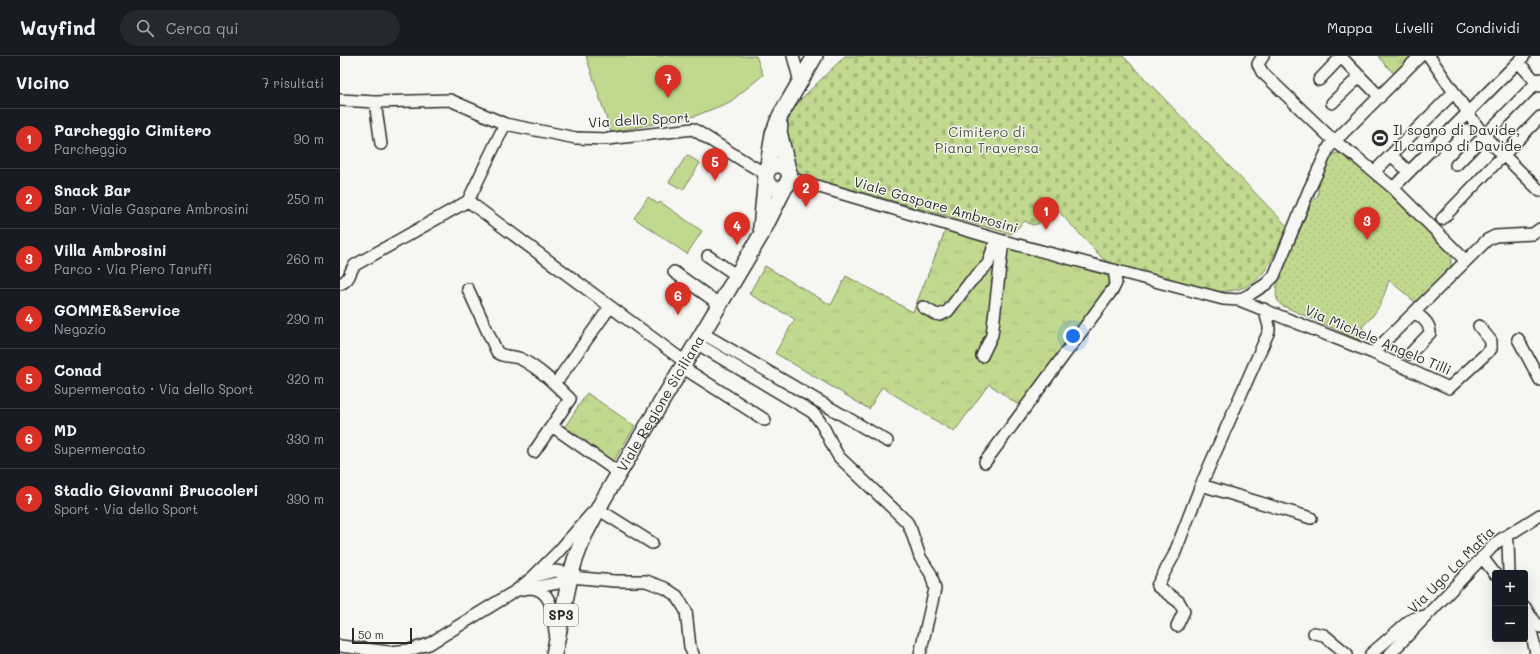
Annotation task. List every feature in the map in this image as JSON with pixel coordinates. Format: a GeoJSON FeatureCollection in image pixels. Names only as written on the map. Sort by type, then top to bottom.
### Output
{"type":"FeatureCollection","features":[{"type":"Feature","properties":{"kind":"main road"},"geometry":{"type":"LineString","coordinates":[[760,235],[766,173],[773,134],[780,116],[800,82],[812,57]]}},
{"type":"Feature","properties":{"kind":"main road"},"geometry":{"type":"LineString","coordinates":[[766,173],[767,182],[773,188],[784,187],[789,178],[779,131],[780,116]]}},
{"type":"Feature","properties":{"kind":"main road","name":"Viale Regione Siciliana"},"geometry":{"type":"LineString","coordinates":[[570,576],[584,536],[600,504],[760,235],[789,178]]}},
{"type":"Feature","properties":{"kind":"main road","name":"SP3"},"geometry":{"type":"LineString","coordinates":[[555,647],[570,576]]}},
{"type":"Feature","properties":{"kind":"street"},"geometry":{"type":"LineString","coordinates":[[793,56],[800,82]]}},
{"type":"Feature","properties":{"kind":"street"},"geometry":{"type":"LineString","coordinates":[[798,56],[805,59],[812,57]]}},
{"type":"Feature","properties":{"kind":"street"},"geometry":{"type":"LineString","coordinates":[[1263,56],[1258,64],[1262,72],[1334,141],[1374,171],[1393,188],[1466,261]]}},
{"type":"Feature","properties":{"kind":"street"},"geometry":{"type":"LineString","coordinates":[[1319,80],[1341,56],[1380,96]]}},
{"type":"Feature","properties":{"kind":"street"},"geometry":{"type":"LineString","coordinates":[[1239,300],[1258,291],[1274,276],[1309,190],[1329,147],[1420,56]]}},
{"type":"Feature","properties":{"kind":"street"},"geometry":{"type":"LineString","coordinates":[[1429,56],[1484,136],[1540,191]]}},
{"type":"Feature","properties":{"kind":"street"},"geometry":{"type":"LineString","coordinates":[[1393,188],[1521,59],[1539,82],[1456,165]]}},
{"type":"Feature","properties":{"kind":"street"},"geometry":{"type":"LineString","coordinates":[[1332,103],[1360,76]]}},
{"type":"Feature","properties":{"kind":"street"},"geometry":{"type":"LineString","coordinates":[[1374,171],[1454,92]]}},
{"type":"Feature","properties":{"kind":"street","name":"Via dello Sport"},"geometry":{"type":"LineString","coordinates":[[340,100],[376,102],[450,100],[505,124],[576,138],[592,139],[648,135],[693,129],[747,163],[766,173]]}},
{"type":"Feature","properties":{"kind":"street"},"geometry":{"type":"LineString","coordinates":[[376,102],[381,144]]}},
{"type":"Feature","properties":{"kind":"street"},"geometry":{"type":"LineString","coordinates":[[1442,219],[1540,117]]}},
{"type":"Feature","properties":{"kind":"street"},"geometry":{"type":"LineString","coordinates":[[340,284],[348,279],[352,268],[355,265],[468,202],[505,124]]}},
{"type":"Feature","properties":{"kind":"street"},"geometry":{"type":"LineString","coordinates":[[1391,155],[1409,172]]}},
{"type":"Feature","properties":{"kind":"street","name":"Viale Gaspare Ambrosini"},"geometry":{"type":"LineString","coordinates":[[789,178],[999,240],[1223,299],[1239,300]]}},
{"type":"Feature","properties":{"kind":"street"},"geometry":{"type":"LineString","coordinates":[[468,202],[610,307],[683,365],[765,420]]}},
{"type":"Feature","properties":{"kind":"street"},"geometry":{"type":"LineString","coordinates":[[1373,353],[1481,245],[1495,236],[1533,234],[1540,229]]}},
{"type":"Feature","properties":{"kind":"street"},"geometry":{"type":"LineString","coordinates":[[923,307],[935,314],[940,315],[948,311],[970,282],[988,264],[999,240]]}},
{"type":"Feature","properties":{"kind":"street"},"geometry":{"type":"LineString","coordinates":[[982,356],[992,334],[999,240]]}},
{"type":"Feature","properties":{"kind":"street"},"geometry":{"type":"LineString","coordinates":[[708,256],[736,275]]}},
{"type":"Feature","properties":{"kind":"street"},"geometry":{"type":"LineString","coordinates":[[985,462],[1113,289],[1116,283],[1114,270]]}},
{"type":"Feature","properties":{"kind":"street"},"geometry":{"type":"LineString","coordinates":[[674,272],[719,304]]}},
{"type":"Feature","properties":{"kind":"street"},"geometry":{"type":"LineString","coordinates":[[468,289],[495,349],[499,354],[519,358],[525,361],[546,375],[570,399],[534,452]]}},
{"type":"Feature","properties":{"kind":"street","name":"Via Michele Angelo Tilli"},"geometry":{"type":"LineString","coordinates":[[1239,300],[1373,353],[1449,388],[1491,348],[1492,341],[1479,326]]}},
{"type":"Feature","properties":{"kind":"street"},"geometry":{"type":"LineString","coordinates":[[560,377],[610,307]]}},
{"type":"Feature","properties":{"kind":"street"},"geometry":{"type":"LineString","coordinates":[[1177,626],[1184,611],[1179,602],[1157,586],[1174,555],[1201,485],[1269,331],[1264,309]]}},
{"type":"Feature","properties":{"kind":"street"},"geometry":{"type":"LineString","coordinates":[[1410,354],[1430,333],[1428,324],[1415,312]]}},
{"type":"Feature","properties":{"kind":"street"},"geometry":{"type":"LineString","coordinates":[[699,338],[887,441]]}},
{"type":"Feature","properties":{"kind":"street"},"geometry":{"type":"LineString","coordinates":[[699,338],[812,412],[823,425],[832,447],[839,457],[906,522],[911,530],[920,557],[931,574],[935,589],[920,654]]}},
{"type":"Feature","properties":{"kind":"street"},"geometry":{"type":"LineString","coordinates":[[1518,339],[1540,380]]}},
{"type":"Feature","properties":{"kind":"street"},"geometry":{"type":"LineString","coordinates":[[552,426],[619,473]]}},
{"type":"Feature","properties":{"kind":"street"},"geometry":{"type":"LineString","coordinates":[[1201,485],[1312,518]]}},
{"type":"Feature","properties":{"kind":"street"},"geometry":{"type":"LineString","coordinates":[[532,583],[600,504],[652,543]]}},
{"type":"Feature","properties":{"kind":"street","name":"Via Ugo La Mafia"},"geometry":{"type":"LineString","coordinates":[[1390,654],[1497,542],[1540,515]]}},
{"type":"Feature","properties":{"kind":"street"},"geometry":{"type":"LineString","coordinates":[[1504,537],[1508,542],[1509,570]]}},
{"type":"Feature","properties":{"kind":"street"},"geometry":{"type":"LineString","coordinates":[[1482,557],[1492,570]]}},
{"type":"Feature","properties":{"kind":"street"},"geometry":{"type":"LineString","coordinates":[[340,646],[389,652],[409,650],[428,644],[517,590],[555,571],[562,572],[570,576],[615,581],[646,582],[659,585],[672,591],[686,611],[690,648],[693,654]]}},
{"type":"Feature","properties":{"kind":"street"},"geometry":{"type":"LineString","coordinates":[[532,583],[538,590],[545,594],[551,602],[555,647]]}},
{"type":"Feature","properties":{"kind":"street"},"geometry":{"type":"LineString","coordinates":[[1528,612],[1534,622],[1540,627]]}},
{"type":"Feature","properties":{"kind":"street"},"geometry":{"type":"LineString","coordinates":[[1371,654],[1409,621],[1426,616]]}},
{"type":"Feature","properties":{"kind":"street"},"geometry":{"type":"LineString","coordinates":[[1528,628],[1532,635],[1536,654]]}},
{"type":"Feature","properties":{"kind":"street"},"geometry":{"type":"LineString","coordinates":[[1314,633],[1324,635],[1347,654]]}},
{"type":"Feature","properties":{"kind":"green space"},"geometry":{"type":"Polygon","coordinates":[[[586,56],[756,56],[763,75],[730,102],[695,116],[611,132],[586,56]]]}},
{"type":"Feature","properties":{"kind":"green space","name":"Cimitero di Piana Traversa"},"geometry":{"type":"Polygon","coordinates":[[[845,56],[1123,56],[1287,226],[1275,254],[1261,276],[1252,283],[1240,289],[1208,291],[1105,261],[1048,200],[1041,206],[1044,217],[1039,223],[1032,225],[1025,221],[1011,234],[803,176],[793,166],[787,136],[788,123],[792,111],[798,102],[845,56]]]}},
{"type":"Feature","properties":{"kind":"green space"},"geometry":{"type":"Polygon","coordinates":[[[1378,56],[1413,56],[1395,75],[1378,56]]]}},
{"type":"Feature","properties":{"kind":"green space"},"geometry":{"type":"Polygon","coordinates":[[[1336,153],[1346,157],[1376,180],[1451,251],[1451,267],[1416,303],[1389,280],[1379,306],[1362,327],[1366,331],[1359,340],[1281,305],[1276,296],[1277,285],[1311,203],[1318,195],[1319,180],[1330,158],[1336,153]]]}},
{"type":"Feature","properties":{"kind":"green space"},"geometry":{"type":"Polygon","coordinates":[[[687,155],[700,163],[683,190],[669,182],[687,155]]]}},
{"type":"Feature","properties":{"kind":"green space"},"geometry":{"type":"Polygon","coordinates":[[[648,197],[658,204],[660,202],[702,231],[687,254],[634,218],[648,197]]]}},
{"type":"Feature","properties":{"kind":"green space"},"geometry":{"type":"Polygon","coordinates":[[[946,229],[1108,276],[1110,281],[1109,289],[1021,407],[989,384],[954,432],[882,387],[869,409],[775,353],[795,319],[749,294],[765,266],[831,305],[846,276],[913,312],[946,229]]]}},
{"type":"Feature","properties":{"kind":"green space"},"geometry":{"type":"Polygon","coordinates":[[[587,393],[635,426],[612,464],[562,431],[587,393]]]}},
{"type":"Feature","properties":{"kind":"place","name":"Stadio Giovanni Bruccoleri"},"geometry":{"type":"Point","coordinates":[668,98]}},
{"type":"Feature","properties":{"kind":"place","name":"Il sogno di Davide, Il campo di Davide"},"geometry":{"type":"Point","coordinates":[1380,138]}},
{"type":"Feature","properties":{"kind":"place","name":"Conad"},"geometry":{"type":"Point","coordinates":[715,181]}},
{"type":"Feature","properties":{"kind":"place","name":"Snack Bar"},"geometry":{"type":"Point","coordinates":[806,207]}},
{"type":"Feature","properties":{"kind":"place","name":"Parcheggio Cimitero"},"geometry":{"type":"Point","coordinates":[1046,230]}},
{"type":"Feature","properties":{"kind":"place","name":"Villa Ambrosini"},"geometry":{"type":"Point","coordinates":[1367,240]}},
{"type":"Feature","properties":{"kind":"place","name":"GOMME&Service"},"geometry":{"type":"Point","coordinates":[737,245]}},
{"type":"Feature","properties":{"kind":"place","name":"MD"},"geometry":{"type":"Point","coordinates":[678,315]}}]}
